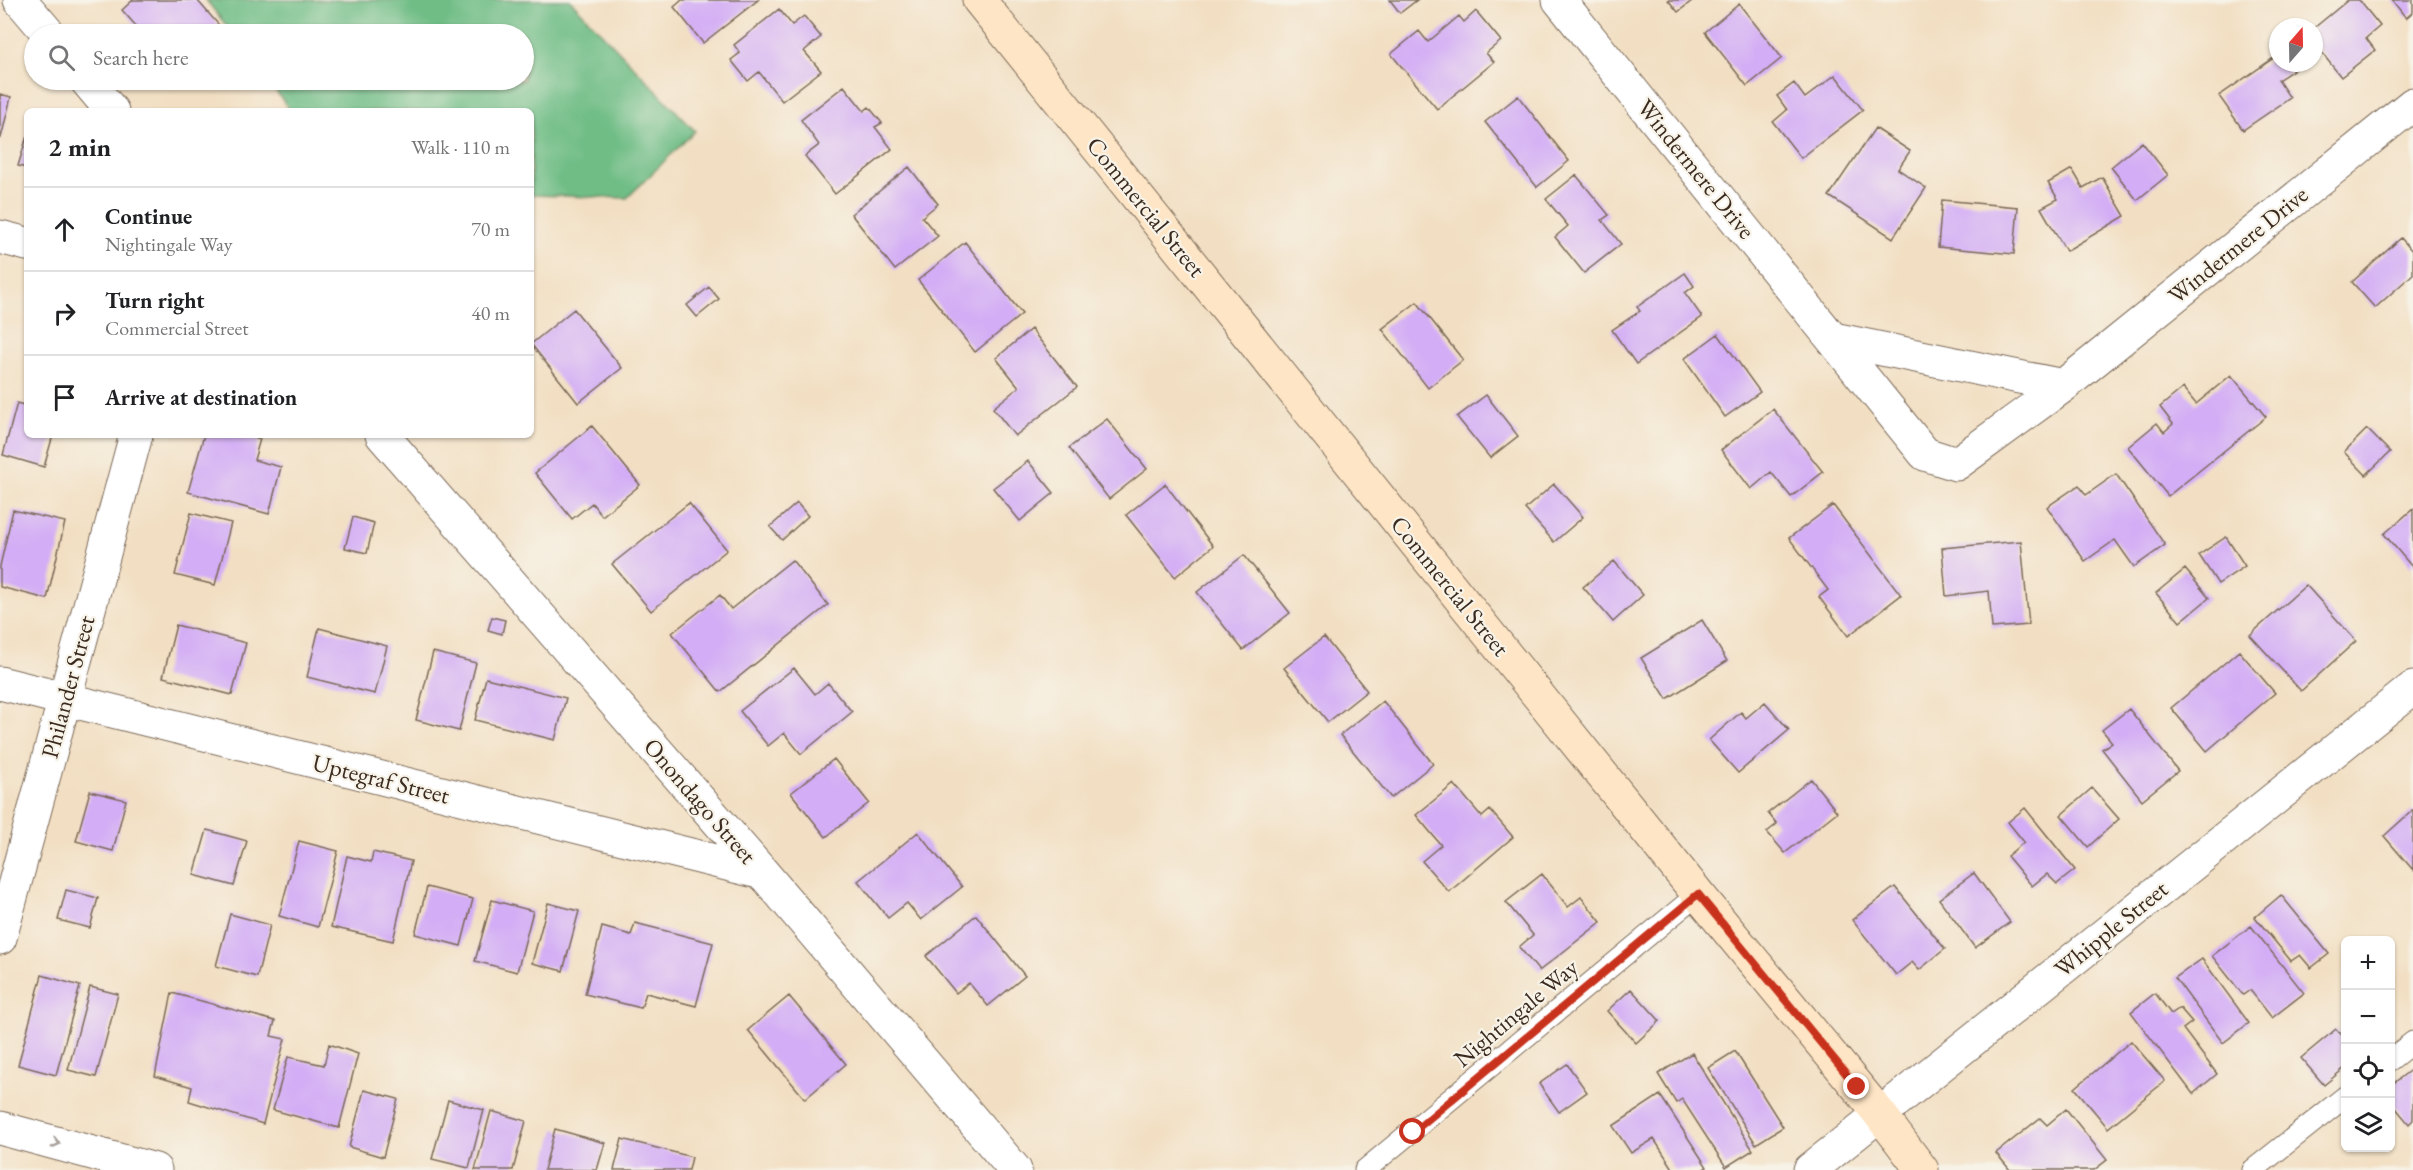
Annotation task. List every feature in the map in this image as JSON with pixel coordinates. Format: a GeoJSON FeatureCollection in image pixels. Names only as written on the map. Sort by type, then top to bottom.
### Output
{"type":"FeatureCollection","features":[{"type":"Feature","properties":{"kind":"main road","name":"Commercial Street"},"geometry":{"type":"LineString","coordinates":[[979,0],[1698,894],[1880,1113],[1922,1170]]}},
{"type":"Feature","properties":{"kind":"street"},"geometry":{"type":"LineString","coordinates":[[20,0],[40,24]]}},
{"type":"Feature","properties":{"kind":"street","name":"Windermere Drive"},"geometry":{"type":"LineString","coordinates":[[1559,0],[1925,454],[1956,464],[2063,386],[2413,105]]}},
{"type":"Feature","properties":{"kind":"street"},"geometry":{"type":"LineString","coordinates":[[94,90],[109,108]]}},
{"type":"Feature","properties":{"kind":"street"},"geometry":{"type":"LineString","coordinates":[[0,237],[24,243]]}},
{"type":"Feature","properties":{"kind":"street"},"geometry":{"type":"LineString","coordinates":[[1833,339],[2063,386]]}},
{"type":"Feature","properties":{"kind":"street","name":"Philander Street"},"geometry":{"type":"LineString","coordinates":[[0,938],[135,438]]}},
{"type":"Feature","properties":{"kind":"street","name":"Onondago Street"},"geometry":{"type":"LineString","coordinates":[[385,438],[763,873],[1015,1170]]}},
{"type":"Feature","properties":{"kind":"street","name":"Uptegraf Street"},"geometry":{"type":"LineString","coordinates":[[0,683],[64,701],[763,873]]}},
{"type":"Feature","properties":{"kind":"street","name":"Whipple Street"},"geometry":{"type":"LineString","coordinates":[[1810,1170],[2413,688]]}},
{"type":"Feature","properties":{"kind":"street"},"geometry":{"type":"LineString","coordinates":[[0,1128],[155,1170]]}},
{"type":"Feature","properties":{"kind":"lane","name":"Nightingale Way"},"geometry":{"type":"LineString","coordinates":[[1365,1170],[1698,894]]}},
{"type":"Feature","properties":{"kind":"lane"},"geometry":{"type":"LineString","coordinates":[[2395,1057],[2413,1042]]}},
{"type":"Feature","properties":{"kind":"lane"},"geometry":{"type":"LineString","coordinates":[[2253,1170],[2343,1098]]}},
{"type":"Feature","properties":{"kind":"green space"},"geometry":{"type":"Polygon","coordinates":[[[206,0],[570,0],[695,131],[627,198],[534,195],[534,108],[289,108],[275,90],[534,90],[534,24],[225,24],[206,0]]]}},
{"type":"Feature","properties":{"kind":"building"},"geometry":{"type":"Polygon","coordinates":[[[133,0],[197,0],[218,24],[134,24],[122,10],[133,0]]]}},
{"type":"Feature","properties":{"kind":"building"},"geometry":{"type":"Polygon","coordinates":[[[682,0],[758,0],[703,43],[674,7],[682,0]]]}},
{"type":"Feature","properties":{"kind":"building"},"geometry":{"type":"Polygon","coordinates":[[[1390,0],[1417,0],[1400,13],[1390,0]]]}},
{"type":"Feature","properties":{"kind":"building"},"geometry":{"type":"Polygon","coordinates":[[[1668,0],[1693,0],[1678,12],[1668,0]]]}},
{"type":"Feature","properties":{"kind":"building"},"geometry":{"type":"Polygon","coordinates":[[[2348,0],[2359,0],[2380,26],[2366,38],[2375,50],[2341,77],[2323,54],[2323,21],[2348,0]]]}},
{"type":"Feature","properties":{"kind":"building"},"geometry":{"type":"Polygon","coordinates":[[[2392,0],[2413,0],[2413,12],[2406,18],[2392,0]]]}},
{"type":"Feature","properties":{"kind":"building"},"geometry":{"type":"Polygon","coordinates":[[[1739,4],[1782,58],[1747,86],[1705,32],[1739,4]]]}},
{"type":"Feature","properties":{"kind":"building"},"geometry":{"type":"Polygon","coordinates":[[[779,9],[792,25],[804,16],[821,37],[804,51],[821,71],[782,101],[759,72],[748,81],[731,60],[740,53],[734,45],[779,9]]]}},
{"type":"Feature","properties":{"kind":"building"},"geometry":{"type":"Polygon","coordinates":[[[1476,11],[1501,41],[1486,53],[1494,62],[1437,109],[1391,54],[1419,31],[1428,42],[1459,16],[1464,22],[1476,11]]]}},
{"type":"Feature","properties":{"kind":"building"},"geometry":{"type":"Polygon","coordinates":[[[2269,61],[2269,72],[2290,72],[2278,80],[2290,98],[2243,130],[2219,96],[2269,61]]]}},
{"type":"Feature","properties":{"kind":"building"},"geometry":{"type":"Polygon","coordinates":[[[1835,75],[1863,110],[1801,158],[1773,122],[1787,110],[1777,96],[1794,83],[1805,98],[1835,75]]]}},
{"type":"Feature","properties":{"kind":"building"},"geometry":{"type":"Polygon","coordinates":[[[844,86],[864,111],[869,107],[882,123],[875,127],[892,149],[835,194],[805,156],[819,145],[801,120],[844,86]]]}},
{"type":"Feature","properties":{"kind":"building"},"geometry":{"type":"Polygon","coordinates":[[[0,94],[11,97],[1,138],[0,137],[0,94]]]}},
{"type":"Feature","properties":{"kind":"building"},"geometry":{"type":"Polygon","coordinates":[[[1518,96],[1569,161],[1537,187],[1485,122],[1518,96]]]}},
{"type":"Feature","properties":{"kind":"building"},"geometry":{"type":"Polygon","coordinates":[[[1875,128],[1910,151],[1898,169],[1926,188],[1893,238],[1829,196],[1875,128]]]}},
{"type":"Feature","properties":{"kind":"building"},"geometry":{"type":"Polygon","coordinates":[[[2142,142],[2168,175],[2137,200],[2111,167],[2142,142]]]}},
{"type":"Feature","properties":{"kind":"building"},"geometry":{"type":"Polygon","coordinates":[[[24,146],[24,167],[18,166],[24,146]]]}},
{"type":"Feature","properties":{"kind":"building"},"geometry":{"type":"Polygon","coordinates":[[[909,167],[938,204],[922,217],[938,236],[895,270],[851,214],[909,167]]]}},
{"type":"Feature","properties":{"kind":"building"},"geometry":{"type":"Polygon","coordinates":[[[2072,169],[2083,188],[2102,177],[2125,216],[2066,251],[2041,208],[2058,199],[2048,183],[2072,169]]]}},
{"type":"Feature","properties":{"kind":"building"},"geometry":{"type":"Polygon","coordinates":[[[1576,175],[1609,215],[1602,220],[1621,244],[1584,273],[1555,237],[1568,226],[1546,199],[1576,175]]]}},
{"type":"Feature","properties":{"kind":"building"},"geometry":{"type":"Polygon","coordinates":[[[1942,200],[2018,207],[2014,254],[1938,247],[1942,200]]]}},
{"type":"Feature","properties":{"kind":"building"},"geometry":{"type":"Polygon","coordinates":[[[2401,238],[2413,252],[2413,274],[2375,308],[2352,282],[2401,238]]]}},
{"type":"Feature","properties":{"kind":"building"},"geometry":{"type":"Polygon","coordinates":[[[965,242],[1022,314],[975,352],[918,280],[965,242]]]}},
{"type":"Feature","properties":{"kind":"building"},"geometry":{"type":"Polygon","coordinates":[[[1685,273],[1694,286],[1685,293],[1702,317],[1636,364],[1612,330],[1640,311],[1637,307],[1685,273]]]}},
{"type":"Feature","properties":{"kind":"building"},"geometry":{"type":"Polygon","coordinates":[[[709,287],[719,299],[697,317],[687,305],[709,287]]]}},
{"type":"Feature","properties":{"kind":"building"},"geometry":{"type":"Polygon","coordinates":[[[1417,302],[1463,360],[1428,388],[1382,329],[1417,302]]]}},
{"type":"Feature","properties":{"kind":"building"},"geometry":{"type":"Polygon","coordinates":[[[574,309],[622,368],[578,403],[534,348],[534,342],[574,309]]]}},
{"type":"Feature","properties":{"kind":"building"},"geometry":{"type":"Polygon","coordinates":[[[1031,329],[1077,387],[1015,436],[993,408],[1019,387],[996,358],[1031,329]]]}},
{"type":"Feature","properties":{"kind":"building"},"geometry":{"type":"Polygon","coordinates":[[[1718,334],[1760,392],[1725,417],[1684,359],[1718,334]]]}},
{"type":"Feature","properties":{"kind":"building"},"geometry":{"type":"Polygon","coordinates":[[[2231,375],[2266,417],[2168,496],[2128,447],[2157,423],[2164,432],[2173,424],[2160,407],[2183,388],[2196,404],[2231,375]]]}},
{"type":"Feature","properties":{"kind":"building"},"geometry":{"type":"Polygon","coordinates":[[[1486,395],[1518,436],[1490,458],[1457,417],[1486,395]]]}},
{"type":"Feature","properties":{"kind":"building"},"geometry":{"type":"Polygon","coordinates":[[[17,403],[24,405],[24,438],[52,438],[44,467],[3,455],[17,403]]]}},
{"type":"Feature","properties":{"kind":"building"},"geometry":{"type":"Polygon","coordinates":[[[1773,409],[1823,472],[1791,497],[1771,472],[1751,489],[1721,450],[1773,409]]]}},
{"type":"Feature","properties":{"kind":"building"},"geometry":{"type":"Polygon","coordinates":[[[1107,419],[1147,469],[1109,499],[1069,448],[1107,419]]]}},
{"type":"Feature","properties":{"kind":"building"},"geometry":{"type":"Polygon","coordinates":[[[592,426],[640,485],[602,516],[592,503],[572,519],[535,473],[592,426]]]}},
{"type":"Feature","properties":{"kind":"building"},"geometry":{"type":"Polygon","coordinates":[[[2367,429],[2390,452],[2366,475],[2344,452],[2367,429]]]}},
{"type":"Feature","properties":{"kind":"building"},"geometry":{"type":"Polygon","coordinates":[[[203,438],[260,439],[254,460],[281,467],[269,514],[188,492],[203,438]]]}},
{"type":"Feature","properties":{"kind":"building"},"geometry":{"type":"Polygon","coordinates":[[[1028,461],[1054,493],[1020,521],[993,488],[1028,461]]]}},
{"type":"Feature","properties":{"kind":"building"},"geometry":{"type":"Polygon","coordinates":[[[2116,474],[2165,545],[2134,567],[2115,540],[2085,561],[2047,507],[2079,485],[2086,495],[2116,474]]]}},
{"type":"Feature","properties":{"kind":"building"},"geometry":{"type":"Polygon","coordinates":[[[1165,484],[1213,546],[1175,577],[1126,515],[1165,484]]]}},
{"type":"Feature","properties":{"kind":"building"},"geometry":{"type":"Polygon","coordinates":[[[1554,484],[1583,517],[1554,542],[1525,509],[1554,484]]]}},
{"type":"Feature","properties":{"kind":"building"},"geometry":{"type":"Polygon","coordinates":[[[689,503],[727,550],[651,611],[612,564],[689,503]]]}},
{"type":"Feature","properties":{"kind":"building"},"geometry":{"type":"Polygon","coordinates":[[[797,503],[808,516],[782,540],[770,527],[797,503]]]}},
{"type":"Feature","properties":{"kind":"building"},"geometry":{"type":"Polygon","coordinates":[[[1833,505],[1901,595],[1848,636],[1819,597],[1828,590],[1789,538],[1833,505]]]}},
{"type":"Feature","properties":{"kind":"building"},"geometry":{"type":"Polygon","coordinates":[[[2413,509],[2413,568],[2384,534],[2413,509]]]}},
{"type":"Feature","properties":{"kind":"building"},"geometry":{"type":"Polygon","coordinates":[[[13,510],[65,522],[47,599],[0,587],[0,566],[13,510]]]}},
{"type":"Feature","properties":{"kind":"building"},"geometry":{"type":"Polygon","coordinates":[[[191,513],[231,523],[215,585],[175,575],[191,513]]]}},
{"type":"Feature","properties":{"kind":"building"},"geometry":{"type":"Polygon","coordinates":[[[353,517],[374,523],[367,553],[345,548],[353,517]]]}},
{"type":"Feature","properties":{"kind":"building"},"geometry":{"type":"Polygon","coordinates":[[[2226,537],[2245,566],[2218,584],[2199,555],[2226,537]]]}},
{"type":"Feature","properties":{"kind":"building"},"geometry":{"type":"Polygon","coordinates":[[[2021,541],[2029,625],[1992,628],[1989,591],[1946,596],[1942,548],[2021,541]]]}},
{"type":"Feature","properties":{"kind":"building"},"geometry":{"type":"Polygon","coordinates":[[[1244,555],[1290,613],[1243,650],[1197,592],[1244,555]]]}},
{"type":"Feature","properties":{"kind":"building"},"geometry":{"type":"Polygon","coordinates":[[[792,560],[828,605],[720,692],[672,633],[720,595],[731,609],[792,560]]]}},
{"type":"Feature","properties":{"kind":"building"},"geometry":{"type":"Polygon","coordinates":[[[1614,561],[1643,595],[1613,622],[1583,587],[1614,561]]]}},
{"type":"Feature","properties":{"kind":"building"},"geometry":{"type":"Polygon","coordinates":[[[2185,569],[2209,598],[2180,622],[2156,593],[2185,569]]]}},
{"type":"Feature","properties":{"kind":"building"},"geometry":{"type":"Polygon","coordinates":[[[2306,585],[2356,641],[2301,691],[2250,635],[2306,585]]]}},
{"type":"Feature","properties":{"kind":"building"},"geometry":{"type":"Polygon","coordinates":[[[492,617],[505,620],[502,634],[488,630],[492,617]]]}},
{"type":"Feature","properties":{"kind":"building"},"geometry":{"type":"Polygon","coordinates":[[[1702,620],[1727,661],[1667,699],[1641,658],[1702,620]]]}},
{"type":"Feature","properties":{"kind":"building"},"geometry":{"type":"Polygon","coordinates":[[[176,625],[246,643],[232,695],[163,677],[176,625]]]}},
{"type":"Feature","properties":{"kind":"building"},"geometry":{"type":"Polygon","coordinates":[[[319,628],[387,646],[375,694],[307,677],[319,628]]]}},
{"type":"Feature","properties":{"kind":"building"},"geometry":{"type":"Polygon","coordinates":[[[1324,637],[1367,691],[1328,722],[1284,668],[1324,637]]]}},
{"type":"Feature","properties":{"kind":"building"},"geometry":{"type":"Polygon","coordinates":[[[2239,651],[2275,693],[2207,751],[2171,708],[2239,651]]]}},
{"type":"Feature","properties":{"kind":"building"},"geometry":{"type":"Polygon","coordinates":[[[433,652],[476,663],[459,731],[416,720],[433,652]]]}},
{"type":"Feature","properties":{"kind":"building"},"geometry":{"type":"Polygon","coordinates":[[[794,668],[815,694],[828,683],[852,712],[801,754],[784,733],[768,746],[740,711],[794,668]]]}},
{"type":"Feature","properties":{"kind":"building"},"geometry":{"type":"Polygon","coordinates":[[[486,678],[566,698],[555,740],[475,720],[486,678]]]}},
{"type":"Feature","properties":{"kind":"building"},"geometry":{"type":"Polygon","coordinates":[[[1383,701],[1433,764],[1391,798],[1340,735],[1383,701]]]}},
{"type":"Feature","properties":{"kind":"building"},"geometry":{"type":"Polygon","coordinates":[[[1765,702],[1789,730],[1738,773],[1709,740],[1741,712],[1746,718],[1765,702]]]}},
{"type":"Feature","properties":{"kind":"building"},"geometry":{"type":"Polygon","coordinates":[[[2129,709],[2178,771],[2142,800],[2102,749],[2112,742],[2102,730],[2129,709]]]}},
{"type":"Feature","properties":{"kind":"building"},"geometry":{"type":"Polygon","coordinates":[[[834,759],[869,803],[826,837],[791,793],[834,759]]]}},
{"type":"Feature","properties":{"kind":"building"},"geometry":{"type":"Polygon","coordinates":[[[1811,779],[1837,812],[1785,853],[1767,832],[1777,824],[1768,813],[1811,779]]]}},
{"type":"Feature","properties":{"kind":"building"},"geometry":{"type":"Polygon","coordinates":[[[1454,784],[1482,817],[1490,810],[1513,837],[1449,892],[1422,861],[1441,845],[1416,815],[1454,784]]]}},
{"type":"Feature","properties":{"kind":"building"},"geometry":{"type":"Polygon","coordinates":[[[2092,788],[2119,819],[2088,847],[2061,815],[2092,788]]]}},
{"type":"Feature","properties":{"kind":"building"},"geometry":{"type":"Polygon","coordinates":[[[90,791],[126,800],[113,851],[76,841],[90,791]]]}},
{"type":"Feature","properties":{"kind":"building"},"geometry":{"type":"Polygon","coordinates":[[[2025,808],[2075,870],[2057,884],[2047,874],[2032,886],[2007,856],[2024,842],[2008,822],[2025,808]]]}},
{"type":"Feature","properties":{"kind":"building"},"geometry":{"type":"Polygon","coordinates":[[[2413,810],[2413,870],[2384,836],[2413,810]]]}},
{"type":"Feature","properties":{"kind":"building"},"geometry":{"type":"Polygon","coordinates":[[[207,830],[247,841],[234,886],[194,875],[207,830]]]}},
{"type":"Feature","properties":{"kind":"building"},"geometry":{"type":"Polygon","coordinates":[[[918,832],[962,887],[921,920],[907,903],[888,918],[858,881],[918,832]]]}},
{"type":"Feature","properties":{"kind":"building"},"geometry":{"type":"Polygon","coordinates":[[[299,841],[338,851],[318,927],[279,916],[299,841]]]}},
{"type":"Feature","properties":{"kind":"building"},"geometry":{"type":"Polygon","coordinates":[[[373,852],[411,861],[393,941],[331,927],[347,856],[371,862],[373,852]]]}},
{"type":"Feature","properties":{"kind":"building"},"geometry":{"type":"Polygon","coordinates":[[[1974,873],[2010,922],[1975,948],[1939,899],[1974,873]]]}},
{"type":"Feature","properties":{"kind":"building"},"geometry":{"type":"Polygon","coordinates":[[[1542,874],[1568,907],[1581,897],[1601,922],[1539,971],[1519,947],[1533,935],[1506,902],[1542,874]]]}},
{"type":"Feature","properties":{"kind":"building"},"geometry":{"type":"Polygon","coordinates":[[[427,887],[473,899],[461,946],[415,934],[427,887]]]}},
{"type":"Feature","properties":{"kind":"building"},"geometry":{"type":"Polygon","coordinates":[[[1895,887],[1945,949],[1919,970],[1912,962],[1896,975],[1852,920],[1895,887]]]}},
{"type":"Feature","properties":{"kind":"building"},"geometry":{"type":"Polygon","coordinates":[[[66,890],[98,898],[90,928],[58,920],[66,890]]]}},
{"type":"Feature","properties":{"kind":"building"},"geometry":{"type":"Polygon","coordinates":[[[2281,895],[2329,954],[2311,968],[2300,955],[2291,961],[2255,917],[2281,895]]]}},
{"type":"Feature","properties":{"kind":"building"},"geometry":{"type":"Polygon","coordinates":[[[492,900],[533,911],[517,972],[475,961],[492,900]]]}},
{"type":"Feature","properties":{"kind":"building"},"geometry":{"type":"Polygon","coordinates":[[[548,903],[579,911],[563,971],[532,963],[548,903]]]}},
{"type":"Feature","properties":{"kind":"building"},"geometry":{"type":"Polygon","coordinates":[[[230,914],[270,925],[257,977],[216,966],[230,914]]]}},
{"type":"Feature","properties":{"kind":"building"},"geometry":{"type":"Polygon","coordinates":[[[976,915],[1025,976],[988,1006],[969,983],[956,993],[926,956],[976,915]]]}},
{"type":"Feature","properties":{"kind":"building"},"geometry":{"type":"Polygon","coordinates":[[[635,923],[713,943],[696,1006],[646,993],[641,1008],[585,994],[602,927],[631,935],[635,923]]]}},
{"type":"Feature","properties":{"kind":"building"},"geometry":{"type":"Polygon","coordinates":[[[2251,926],[2304,993],[2272,1018],[2250,990],[2243,995],[2212,956],[2251,926]]]}},
{"type":"Feature","properties":{"kind":"building"},"geometry":{"type":"Polygon","coordinates":[[[2202,959],[2249,1023],[2223,1043],[2175,978],[2202,959]]]}},
{"type":"Feature","properties":{"kind":"building"},"geometry":{"type":"Polygon","coordinates":[[[42,975],[80,986],[56,1075],[18,1065],[42,975]]]}},
{"type":"Feature","properties":{"kind":"building"},"geometry":{"type":"Polygon","coordinates":[[[90,987],[118,994],[96,1077],[68,1070],[90,987]]]}},
{"type":"Feature","properties":{"kind":"building"},"geometry":{"type":"Polygon","coordinates":[[[1631,989],[1660,1021],[1636,1043],[1607,1011],[1631,989]]]}},
{"type":"Feature","properties":{"kind":"building"},"geometry":{"type":"Polygon","coordinates":[[[172,993],[275,1021],[271,1036],[285,1039],[263,1124],[189,1101],[192,1087],[155,1076],[172,993]]]}},
{"type":"Feature","properties":{"kind":"building"},"geometry":{"type":"Polygon","coordinates":[[[2155,993],[2171,1014],[2180,1008],[2192,1022],[2183,1029],[2217,1074],[2193,1094],[2131,1012],[2155,993]]]}},
{"type":"Feature","properties":{"kind":"building"},"geometry":{"type":"Polygon","coordinates":[[[789,996],[846,1064],[805,1099],[748,1030],[789,996]]]}},
{"type":"Feature","properties":{"kind":"building"},"geometry":{"type":"Polygon","coordinates":[[[2336,1029],[2341,1034],[2341,1071],[2324,1085],[2301,1058],[2336,1029]]]}},
{"type":"Feature","properties":{"kind":"building"},"geometry":{"type":"Polygon","coordinates":[[[2131,1041],[2165,1081],[2108,1128],[2075,1088],[2131,1041]]]}},
{"type":"Feature","properties":{"kind":"building"},"geometry":{"type":"Polygon","coordinates":[[[329,1044],[358,1054],[339,1128],[273,1110],[288,1057],[324,1065],[329,1044]]]}},
{"type":"Feature","properties":{"kind":"building"},"geometry":{"type":"Polygon","coordinates":[[[1735,1051],[1783,1127],[1756,1144],[1708,1068],[1735,1051]]]}},
{"type":"Feature","properties":{"kind":"building"},"geometry":{"type":"Polygon","coordinates":[[[1692,1053],[1753,1150],[1726,1167],[1682,1099],[1676,1103],[1658,1074],[1692,1053]]]}},
{"type":"Feature","properties":{"kind":"building"},"geometry":{"type":"Polygon","coordinates":[[[1567,1064],[1587,1092],[1559,1112],[1539,1084],[1567,1064]]]}},
{"type":"Feature","properties":{"kind":"building"},"geometry":{"type":"Polygon","coordinates":[[[2413,1068],[2413,1120],[2409,1124],[2395,1107],[2395,1082],[2413,1068]]]}},
{"type":"Feature","properties":{"kind":"building"},"geometry":{"type":"Polygon","coordinates":[[[364,1090],[398,1099],[383,1157],[349,1147],[364,1090]]]}},
{"type":"Feature","properties":{"kind":"building"},"geometry":{"type":"Polygon","coordinates":[[[1660,1095],[1707,1167],[1702,1170],[1674,1170],[1654,1139],[1631,1153],[1613,1126],[1660,1095]]]}},
{"type":"Feature","properties":{"kind":"building"},"geometry":{"type":"Polygon","coordinates":[[[448,1100],[484,1110],[469,1168],[432,1159],[448,1100]]]}},
{"type":"Feature","properties":{"kind":"building"},"geometry":{"type":"Polygon","coordinates":[[[2066,1109],[2107,1160],[2094,1170],[2010,1170],[1996,1153],[2040,1118],[2047,1125],[2066,1109]]]}},
{"type":"Feature","properties":{"kind":"building"},"geometry":{"type":"Polygon","coordinates":[[[491,1111],[526,1121],[513,1170],[475,1170],[491,1111]]]}},
{"type":"Feature","properties":{"kind":"building"},"geometry":{"type":"Polygon","coordinates":[[[555,1129],[605,1143],[597,1170],[544,1170],[555,1129]]]}},
{"type":"Feature","properties":{"kind":"building"},"geometry":{"type":"Polygon","coordinates":[[[622,1139],[692,1157],[689,1170],[614,1170],[622,1139]]]}},
{"type":"Feature","properties":{"kind":"route"},"geometry":{"type":"LineString","coordinates":[[1413,1132],[1698,894],[1857,1087]]}}]}
